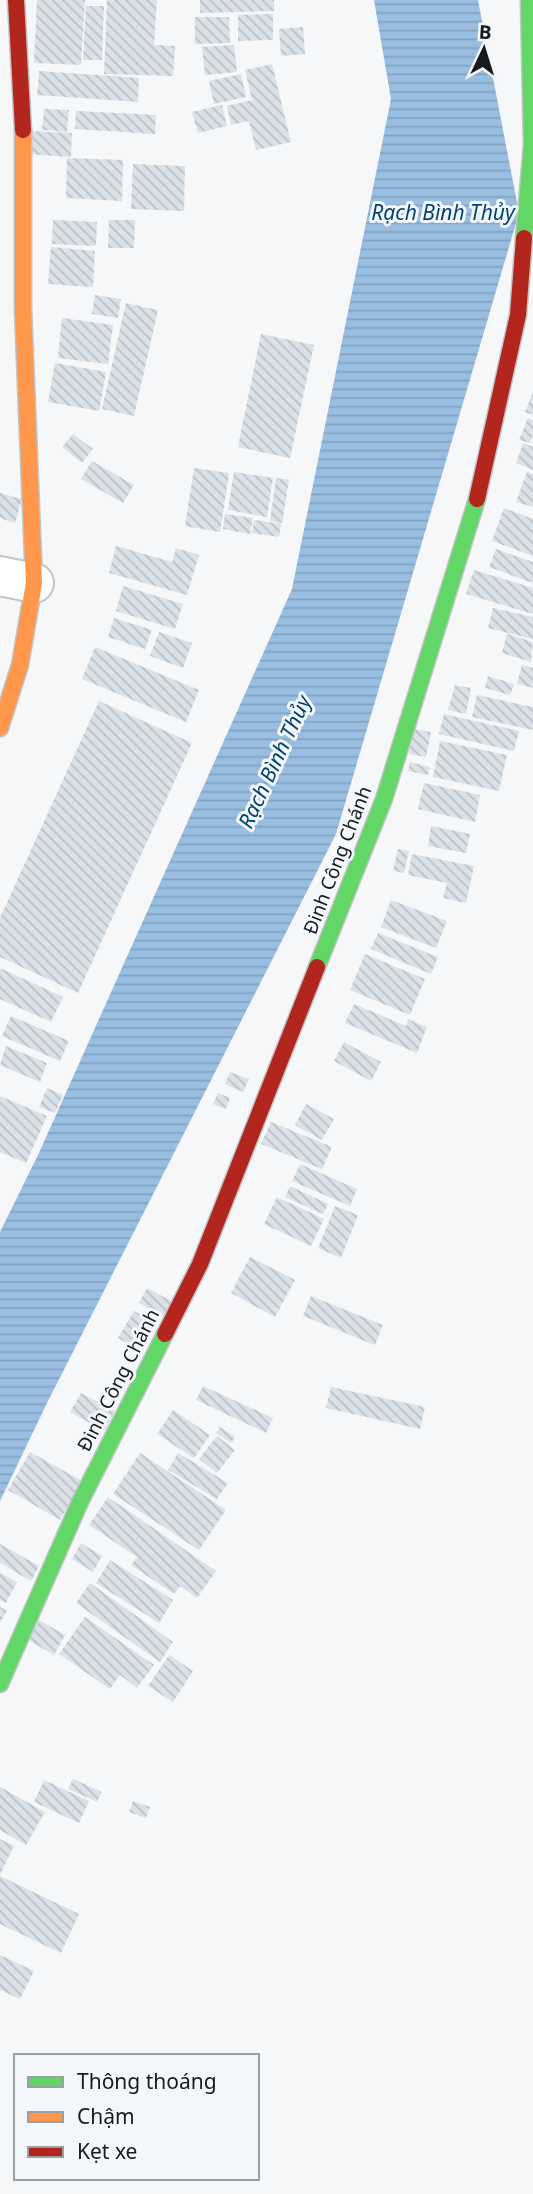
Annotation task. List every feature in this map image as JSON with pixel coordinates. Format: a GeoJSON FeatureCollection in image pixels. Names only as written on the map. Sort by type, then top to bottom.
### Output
{"type":"FeatureCollection","features":[{"type":"Feature","properties":{"kind":"street"},"geometry":{"type":"LineString","coordinates":[[0,728],[20,665],[17,580],[23,309],[23,119],[16,0]]}},
{"type":"Feature","properties":{"kind":"street","name":"Đinh Công Chánh"},"geometry":{"type":"LineString","coordinates":[[0,1684],[80,1502],[200,1264],[384,799],[473,516],[518,315],[532,145],[530,14]]}},
{"type":"Feature","properties":{"kind":"water","name":"Rạch Bình Thủy"},"geometry":{"type":"Polygon","coordinates":[[[374,0],[478,0],[519,213],[336,834],[46,1405],[0,1501],[0,1232],[38,1155],[292,589],[391,99],[374,0]]]}},
{"type":"Feature","properties":{"kind":"building"},"geometry":{"type":"Polygon","coordinates":[[[37,0],[85,0],[81,65],[34,63],[37,0]]]}},
{"type":"Feature","properties":{"kind":"building"},"geometry":{"type":"Polygon","coordinates":[[[107,0],[157,0],[154,45],[175,46],[173,76],[104,74],[107,0]]]}},
{"type":"Feature","properties":{"kind":"building"},"geometry":{"type":"Polygon","coordinates":[[[200,0],[274,0],[274,11],[200,13],[200,0]]]}},
{"type":"Feature","properties":{"kind":"building"},"geometry":{"type":"Polygon","coordinates":[[[86,6],[104,6],[102,60],[83,60],[86,6]]]}},
{"type":"Feature","properties":{"kind":"building"},"geometry":{"type":"Polygon","coordinates":[[[273,14],[273,40],[238,41],[238,15],[273,14]]]}},
{"type":"Feature","properties":{"kind":"building"},"geometry":{"type":"Polygon","coordinates":[[[195,17],[229,17],[230,43],[195,44],[195,17]]]}},
{"type":"Feature","properties":{"kind":"building"},"geometry":{"type":"Polygon","coordinates":[[[303,27],[305,54],[281,56],[279,29],[303,27]]]}},
{"type":"Feature","properties":{"kind":"building"},"geometry":{"type":"Polygon","coordinates":[[[234,45],[237,72],[205,75],[202,47],[234,45]]]}},
{"type":"Feature","properties":{"kind":"building"},"geometry":{"type":"Polygon","coordinates":[[[272,64],[291,142],[256,150],[249,121],[231,125],[227,106],[252,100],[245,70],[272,64]]]}},
{"type":"Feature","properties":{"kind":"building"},"geometry":{"type":"Polygon","coordinates":[[[39,71],[139,78],[138,102],[37,95],[39,71]]]}},
{"type":"Feature","properties":{"kind":"building"},"geometry":{"type":"Polygon","coordinates":[[[241,74],[246,97],[214,104],[209,81],[241,74]]]}},
{"type":"Feature","properties":{"kind":"building"},"geometry":{"type":"Polygon","coordinates":[[[222,105],[227,126],[198,133],[192,112],[222,105]]]}},
{"type":"Feature","properties":{"kind":"building"},"geometry":{"type":"Polygon","coordinates":[[[44,109],[69,110],[67,132],[42,130],[44,109]]]}},
{"type":"Feature","properties":{"kind":"building"},"geometry":{"type":"Polygon","coordinates":[[[76,111],[156,115],[155,134],[75,129],[76,111]]]}},
{"type":"Feature","properties":{"kind":"building"},"geometry":{"type":"Polygon","coordinates":[[[28,131],[72,133],[71,157],[27,154],[28,131]]]}},
{"type":"Feature","properties":{"kind":"building"},"geometry":{"type":"Polygon","coordinates":[[[67,158],[123,160],[122,201],[66,198],[67,158]]]}},
{"type":"Feature","properties":{"kind":"building"},"geometry":{"type":"Polygon","coordinates":[[[133,164],[185,166],[184,211],[131,209],[133,164]]]}},
{"type":"Feature","properties":{"kind":"building"},"geometry":{"type":"Polygon","coordinates":[[[53,220],[97,222],[96,246],[52,244],[53,220]]]}},
{"type":"Feature","properties":{"kind":"building"},"geometry":{"type":"Polygon","coordinates":[[[109,220],[135,220],[134,248],[108,248],[109,220]]]}},
{"type":"Feature","properties":{"kind":"building"},"geometry":{"type":"Polygon","coordinates":[[[51,247],[95,251],[93,287],[48,284],[51,247]]]}},
{"type":"Feature","properties":{"kind":"building"},"geometry":{"type":"Polygon","coordinates":[[[95,295],[121,299],[118,318],[92,314],[95,295]]]}},
{"type":"Feature","properties":{"kind":"building"},"geometry":{"type":"Polygon","coordinates":[[[126,303],[158,310],[134,416],[102,409],[126,303]]]}},
{"type":"Feature","properties":{"kind":"building"},"geometry":{"type":"Polygon","coordinates":[[[62,318],[113,325],[108,364],[58,358],[62,318]]]}},
{"type":"Feature","properties":{"kind":"building"},"geometry":{"type":"Polygon","coordinates":[[[261,334],[314,345],[290,458],[238,447],[261,334]]]}},
{"type":"Feature","properties":{"kind":"building"},"geometry":{"type":"Polygon","coordinates":[[[55,363],[106,372],[99,411],[48,402],[55,363]]]}},
{"type":"Feature","properties":{"kind":"building"},"geometry":{"type":"Polygon","coordinates":[[[533,392],[533,415],[525,412],[533,392]]]}},
{"type":"Feature","properties":{"kind":"building"},"geometry":{"type":"Polygon","coordinates":[[[528,418],[533,420],[530,443],[519,440],[528,418]]]}},
{"type":"Feature","properties":{"kind":"building"},"geometry":{"type":"Polygon","coordinates":[[[73,434],[93,449],[82,463],[62,447],[73,434]]]}},
{"type":"Feature","properties":{"kind":"building"},"geometry":{"type":"Polygon","coordinates":[[[523,443],[533,447],[533,470],[516,463],[523,443]]]}},
{"type":"Feature","properties":{"kind":"building"},"geometry":{"type":"Polygon","coordinates":[[[92,461],[134,485],[123,503],[81,479],[92,461]]]}},
{"type":"Feature","properties":{"kind":"building"},"geometry":{"type":"Polygon","coordinates":[[[194,468],[229,473],[220,532],[185,526],[194,468]]]}},
{"type":"Feature","properties":{"kind":"building"},"geometry":{"type":"Polygon","coordinates":[[[234,472],[273,478],[267,517],[228,510],[234,472]]]}},
{"type":"Feature","properties":{"kind":"building"},"geometry":{"type":"Polygon","coordinates":[[[527,472],[533,474],[533,507],[516,502],[527,472]]]}},
{"type":"Feature","properties":{"kind":"building"},"geometry":{"type":"Polygon","coordinates":[[[276,478],[289,480],[282,523],[270,521],[276,478]]]}},
{"type":"Feature","properties":{"kind":"building"},"geometry":{"type":"Polygon","coordinates":[[[0,493],[22,499],[15,523],[0,518],[0,493]]]}},
{"type":"Feature","properties":{"kind":"building"},"geometry":{"type":"Polygon","coordinates":[[[504,508],[533,519],[533,556],[492,541],[504,508]]]}},
{"type":"Feature","properties":{"kind":"building"},"geometry":{"type":"Polygon","coordinates":[[[225,514],[253,518],[250,534],[223,529],[225,514]]]}},
{"type":"Feature","properties":{"kind":"building"},"geometry":{"type":"Polygon","coordinates":[[[254,520],[281,524],[279,537],[252,533],[254,520]]]}},
{"type":"Feature","properties":{"kind":"building"},"geometry":{"type":"Polygon","coordinates":[[[116,546],[172,562],[176,548],[199,555],[187,595],[109,573],[116,546]]]}},
{"type":"Feature","properties":{"kind":"building"},"geometry":{"type":"Polygon","coordinates":[[[496,549],[533,562],[533,583],[489,567],[496,549]]]}},
{"type":"Feature","properties":{"kind":"building"},"geometry":{"type":"Polygon","coordinates":[[[474,570],[533,588],[533,614],[466,594],[474,570]]]}},
{"type":"Feature","properties":{"kind":"building"},"geometry":{"type":"Polygon","coordinates":[[[123,586],[183,604],[175,629],[116,611],[123,586]]]}},
{"type":"Feature","properties":{"kind":"building"},"geometry":{"type":"Polygon","coordinates":[[[493,608],[533,617],[533,639],[488,628],[493,608]]]}},
{"type":"Feature","properties":{"kind":"building"},"geometry":{"type":"Polygon","coordinates":[[[114,618],[152,630],[145,649],[108,637],[114,618]]]}},
{"type":"Feature","properties":{"kind":"building"},"geometry":{"type":"Polygon","coordinates":[[[159,632],[192,643],[183,668],[150,656],[159,632]]]}},
{"type":"Feature","properties":{"kind":"building"},"geometry":{"type":"Polygon","coordinates":[[[507,634],[533,642],[531,662],[502,653],[507,634]]]}},
{"type":"Feature","properties":{"kind":"building"},"geometry":{"type":"Polygon","coordinates":[[[95,647],[199,690],[186,722],[82,679],[95,647]]]}},
{"type":"Feature","properties":{"kind":"building"},"geometry":{"type":"Polygon","coordinates":[[[522,665],[533,668],[533,688],[517,684],[522,665]]]}},
{"type":"Feature","properties":{"kind":"building"},"geometry":{"type":"Polygon","coordinates":[[[488,676],[514,684],[510,695],[485,688],[488,676]]]}},
{"type":"Feature","properties":{"kind":"building"},"geometry":{"type":"Polygon","coordinates":[[[455,685],[471,688],[466,714],[448,710],[455,685]]]}},
{"type":"Feature","properties":{"kind":"building"},"geometry":{"type":"Polygon","coordinates":[[[477,695],[533,707],[533,730],[472,717],[477,695]]]}},
{"type":"Feature","properties":{"kind":"building"},"geometry":{"type":"Polygon","coordinates":[[[99,701],[192,743],[78,993],[0,957],[0,918],[99,701]]]}},
{"type":"Feature","properties":{"kind":"building"},"geometry":{"type":"Polygon","coordinates":[[[444,714],[519,731],[514,751],[439,734],[444,714]]]}},
{"type":"Feature","properties":{"kind":"building"},"geometry":{"type":"Polygon","coordinates":[[[413,729],[431,732],[426,757],[409,754],[413,729]]]}},
{"type":"Feature","properties":{"kind":"building"},"geometry":{"type":"Polygon","coordinates":[[[440,741],[507,755],[499,791],[433,777],[440,741]]]}},
{"type":"Feature","properties":{"kind":"building"},"geometry":{"type":"Polygon","coordinates":[[[410,762],[430,767],[428,775],[408,771],[410,762]]]}},
{"type":"Feature","properties":{"kind":"building"},"geometry":{"type":"Polygon","coordinates":[[[424,783],[480,795],[475,822],[418,809],[424,783]]]}},
{"type":"Feature","properties":{"kind":"building"},"geometry":{"type":"Polygon","coordinates":[[[431,826],[470,834],[466,853],[428,846],[431,826]]]}},
{"type":"Feature","properties":{"kind":"building"},"geometry":{"type":"Polygon","coordinates":[[[398,849],[409,851],[404,873],[393,871],[398,849]]]}},
{"type":"Feature","properties":{"kind":"building"},"geometry":{"type":"Polygon","coordinates":[[[412,854],[474,866],[466,903],[443,898],[447,883],[408,875],[412,854]]]}},
{"type":"Feature","properties":{"kind":"building"},"geometry":{"type":"Polygon","coordinates":[[[391,900],[447,921],[436,948],[381,927],[391,900]]]}},
{"type":"Feature","properties":{"kind":"building"},"geometry":{"type":"Polygon","coordinates":[[[378,933],[438,957],[431,974],[371,949],[378,933]]]}},
{"type":"Feature","properties":{"kind":"building"},"geometry":{"type":"Polygon","coordinates":[[[365,954],[425,979],[410,1015],[350,990],[365,954]]]}},
{"type":"Feature","properties":{"kind":"building"},"geometry":{"type":"Polygon","coordinates":[[[0,968],[63,997],[51,1022],[0,999],[0,968]]]}},
{"type":"Feature","properties":{"kind":"building"},"geometry":{"type":"Polygon","coordinates":[[[354,1004],[406,1026],[408,1019],[427,1027],[417,1053],[345,1023],[354,1004]]]}},
{"type":"Feature","properties":{"kind":"building"},"geometry":{"type":"Polygon","coordinates":[[[11,1016],[69,1041],[60,1061],[2,1036],[11,1016]]]}},
{"type":"Feature","properties":{"kind":"building"},"geometry":{"type":"Polygon","coordinates":[[[344,1042],[381,1062],[371,1081],[334,1061],[344,1042]]]}},
{"type":"Feature","properties":{"kind":"building"},"geometry":{"type":"Polygon","coordinates":[[[6,1046],[47,1063],[40,1082],[0,1065],[6,1046]]]}},
{"type":"Feature","properties":{"kind":"building"},"geometry":{"type":"Polygon","coordinates":[[[230,1072],[249,1079],[243,1092],[225,1084],[230,1072]]]}},
{"type":"Feature","properties":{"kind":"building"},"geometry":{"type":"Polygon","coordinates":[[[47,1088],[63,1095],[55,1113],[39,1107],[47,1088]]]}},
{"type":"Feature","properties":{"kind":"building"},"geometry":{"type":"Polygon","coordinates":[[[218,1093],[230,1098],[226,1109],[213,1104],[218,1093]]]}},
{"type":"Feature","properties":{"kind":"building"},"geometry":{"type":"Polygon","coordinates":[[[0,1096],[47,1116],[26,1163],[0,1152],[0,1096]]]}},
{"type":"Feature","properties":{"kind":"building"},"geometry":{"type":"Polygon","coordinates":[[[306,1104],[334,1119],[322,1140],[295,1125],[306,1104]]]}},
{"type":"Feature","properties":{"kind":"building"},"geometry":{"type":"Polygon","coordinates":[[[271,1122],[332,1147],[322,1169],[261,1144],[271,1122]]]}},
{"type":"Feature","properties":{"kind":"building"},"geometry":{"type":"Polygon","coordinates":[[[300,1164],[357,1189],[350,1206],[292,1181],[300,1164]]]}},
{"type":"Feature","properties":{"kind":"building"},"geometry":{"type":"Polygon","coordinates":[[[290,1186],[328,1204],[323,1214],[285,1197],[290,1186]]]}},
{"type":"Feature","properties":{"kind":"building"},"geometry":{"type":"Polygon","coordinates":[[[277,1197],[324,1219],[311,1246],[264,1224],[277,1197]]]}},
{"type":"Feature","properties":{"kind":"building"},"geometry":{"type":"Polygon","coordinates":[[[335,1206],[358,1215],[341,1258],[318,1248],[335,1206]]]}},
{"type":"Feature","properties":{"kind":"building"},"geometry":{"type":"Polygon","coordinates":[[[250,1257],[295,1280],[275,1317],[231,1293],[250,1257]]]}},
{"type":"Feature","properties":{"kind":"building"},"geometry":{"type":"Polygon","coordinates":[[[147,1288],[173,1302],[165,1317],[139,1303],[147,1288]]]}},
{"type":"Feature","properties":{"kind":"building"},"geometry":{"type":"Polygon","coordinates":[[[311,1296],[383,1325],[375,1345],[303,1316],[311,1296]]]}},
{"type":"Feature","properties":{"kind":"building"},"geometry":{"type":"Polygon","coordinates":[[[134,1311],[156,1324],[141,1351],[118,1338],[134,1311]]]}},
{"type":"Feature","properties":{"kind":"building"},"geometry":{"type":"Polygon","coordinates":[[[203,1386],[273,1418],[266,1433],[196,1400],[203,1386]]]}},
{"type":"Feature","properties":{"kind":"building"},"geometry":{"type":"Polygon","coordinates":[[[331,1387],[425,1407],[420,1429],[326,1408],[331,1387]]]}},
{"type":"Feature","properties":{"kind":"building"},"geometry":{"type":"Polygon","coordinates":[[[81,1393],[115,1411],[104,1431],[70,1412],[81,1393]]]}},
{"type":"Feature","properties":{"kind":"building"},"geometry":{"type":"Polygon","coordinates":[[[173,1410],[210,1435],[194,1458],[157,1434],[173,1410]]]}},
{"type":"Feature","properties":{"kind":"building"},"geometry":{"type":"Polygon","coordinates":[[[220,1427],[235,1437],[231,1443],[216,1433],[220,1427]]]}},
{"type":"Feature","properties":{"kind":"building"},"geometry":{"type":"Polygon","coordinates":[[[217,1436],[235,1450],[217,1473],[199,1459],[217,1436]]]}},
{"type":"Feature","properties":{"kind":"building"},"geometry":{"type":"Polygon","coordinates":[[[30,1452],[82,1481],[60,1520],[8,1490],[30,1452]]]}},
{"type":"Feature","properties":{"kind":"building"},"geometry":{"type":"Polygon","coordinates":[[[140,1453],[226,1510],[199,1550],[113,1494],[140,1453]]]}},
{"type":"Feature","properties":{"kind":"building"},"geometry":{"type":"Polygon","coordinates":[[[178,1453],[228,1483],[217,1499],[168,1470],[178,1453]]]}},
{"type":"Feature","properties":{"kind":"building"},"geometry":{"type":"Polygon","coordinates":[[[108,1497],[216,1571],[197,1598],[180,1586],[174,1594],[131,1565],[137,1557],[89,1525],[108,1497]]]}},
{"type":"Feature","properties":{"kind":"building"},"geometry":{"type":"Polygon","coordinates":[[[81,1543],[102,1556],[93,1572],[72,1559],[81,1543]]]}},
{"type":"Feature","properties":{"kind":"building"},"geometry":{"type":"Polygon","coordinates":[[[0,1544],[39,1566],[31,1581],[0,1563],[0,1544]]]}},
{"type":"Feature","properties":{"kind":"building"},"geometry":{"type":"Polygon","coordinates":[[[110,1560],[173,1600],[159,1623],[96,1583],[110,1560]]]}},
{"type":"Feature","properties":{"kind":"building"},"geometry":{"type":"Polygon","coordinates":[[[0,1573],[17,1582],[6,1603],[0,1600],[0,1573]]]}},
{"type":"Feature","properties":{"kind":"building"},"geometry":{"type":"Polygon","coordinates":[[[90,1583],[173,1642],[160,1662],[76,1603],[90,1583]]]}},
{"type":"Feature","properties":{"kind":"building"},"geometry":{"type":"Polygon","coordinates":[[[0,1607],[7,1611],[0,1623],[0,1607]]]}},
{"type":"Feature","properties":{"kind":"building"},"geometry":{"type":"Polygon","coordinates":[[[85,1617],[154,1665],[137,1688],[120,1675],[110,1689],[59,1654],[85,1617]]]}},
{"type":"Feature","properties":{"kind":"building"},"geometry":{"type":"Polygon","coordinates":[[[39,1620],[65,1635],[54,1655],[28,1640],[39,1620]]]}},
{"type":"Feature","properties":{"kind":"building"},"geometry":{"type":"Polygon","coordinates":[[[169,1655],[193,1671],[173,1702],[148,1686],[169,1655]]]}},
{"type":"Feature","properties":{"kind":"building"},"geometry":{"type":"Polygon","coordinates":[[[73,1779],[102,1792],[97,1802],[68,1789],[73,1779]]]}},
{"type":"Feature","properties":{"kind":"building"},"geometry":{"type":"Polygon","coordinates":[[[44,1780],[89,1801],[79,1823],[34,1802],[44,1780]]]}},
{"type":"Feature","properties":{"kind":"building"},"geometry":{"type":"Polygon","coordinates":[[[0,1787],[45,1812],[26,1845],[0,1830],[0,1787]]]}},
{"type":"Feature","properties":{"kind":"building"},"geometry":{"type":"Polygon","coordinates":[[[133,1801],[150,1807],[146,1818],[129,1812],[133,1801]]]}},
{"type":"Feature","properties":{"kind":"building"},"geometry":{"type":"Polygon","coordinates":[[[0,1839],[14,1846],[0,1875],[0,1839]]]}},
{"type":"Feature","properties":{"kind":"building"},"geometry":{"type":"Polygon","coordinates":[[[0,1876],[79,1914],[61,1953],[0,1924],[0,1876]]]}},
{"type":"Feature","properties":{"kind":"building"},"geometry":{"type":"Polygon","coordinates":[[[0,1955],[34,1971],[20,1999],[0,1990],[0,1955]]]}},
{"type":"Feature","properties":{"kind":"traffic: fast"},"geometry":{"type":"LineString","coordinates":[[524,238],[532,145],[529,0]]}},
{"type":"Feature","properties":{"kind":"traffic: fast"},"geometry":{"type":"LineString","coordinates":[[317,967],[384,799],[477,499]]}},
{"type":"Feature","properties":{"kind":"traffic: fast"},"geometry":{"type":"LineString","coordinates":[[0,1684],[80,1502],[165,1334]]}},
{"type":"Feature","properties":{"kind":"traffic: slow"},"geometry":{"type":"LineString","coordinates":[[0,728],[20,665],[34,583],[23,309],[23,130]]}},
{"type":"Feature","properties":{"kind":"traffic: jam"},"geometry":{"type":"LineString","coordinates":[[16,0],[23,130]]}},
{"type":"Feature","properties":{"kind":"traffic: jam"},"geometry":{"type":"LineString","coordinates":[[477,499],[518,315],[524,238]]}},
{"type":"Feature","properties":{"kind":"traffic: jam"},"geometry":{"type":"LineString","coordinates":[[165,1334],[200,1264],[317,967]]}}]}
